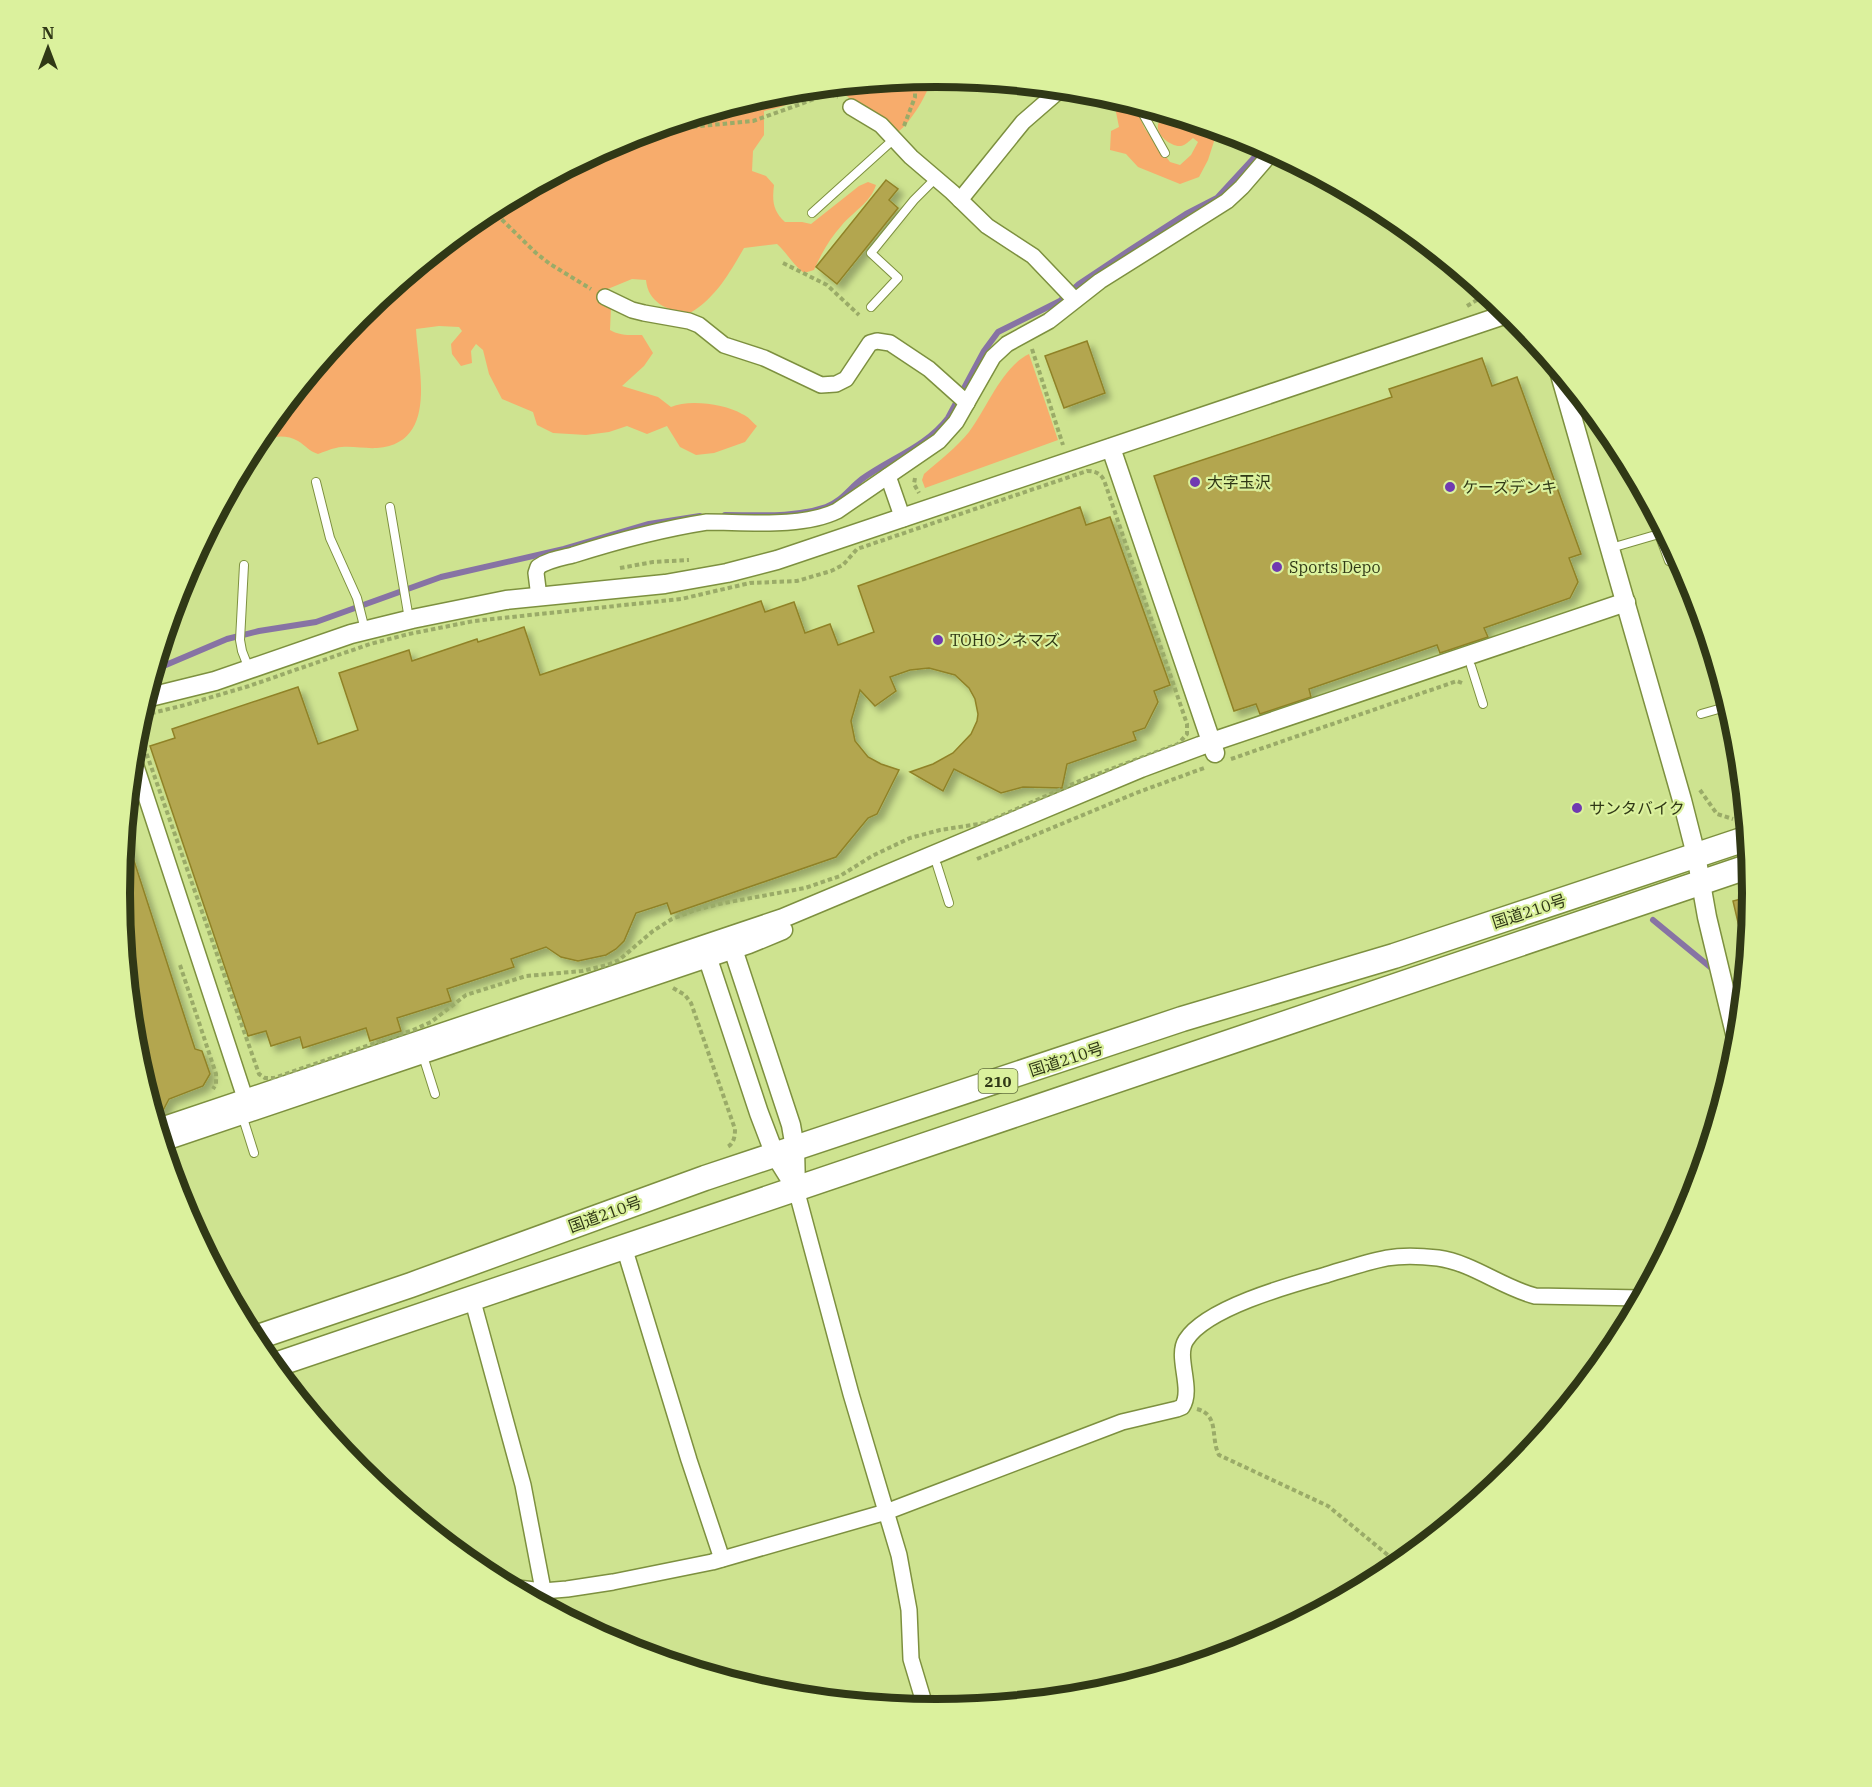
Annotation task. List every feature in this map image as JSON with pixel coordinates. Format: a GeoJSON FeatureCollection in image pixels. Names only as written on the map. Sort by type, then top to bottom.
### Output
{"type":"FeatureCollection","features":[{"type":"Feature","properties":{"kind":"highway","name":"国道210号"},"geometry":{"type":"LineString","coordinates":[[262,1337],[785,1151],[1182,1019],[1394,956],[1741,840]]}},
{"type":"Feature","properties":{"kind":"highway","name":"国道210号"},"geometry":{"type":"LineString","coordinates":[[281,1363],[1742,869]]}},
{"type":"Feature","properties":{"kind":"street"},"geometry":{"type":"LineString","coordinates":[[960,200],[1023,122],[1053,96]]}},
{"type":"Feature","properties":{"kind":"street"},"geometry":{"type":"LineString","coordinates":[[851,107],[876,121],[992,230],[1033,256],[1076,300]]}},
{"type":"Feature","properties":{"kind":"street"},"geometry":{"type":"LineString","coordinates":[[539,597],[536,573],[541,564],[629,538],[707,522],[802,521],[837,511],[939,441],[956,422],[993,357],[999,351],[1059,315],[1100,281],[1227,201],[1267,158]]}},
{"type":"Feature","properties":{"kind":"street"},"geometry":{"type":"LineString","coordinates":[[605,297],[632,310],[699,325],[724,345],[764,358],[821,385],[836,384],[846,379],[866,346],[874,341],[884,342],[895,346],[920,363],[967,403]]}},
{"type":"Feature","properties":{"kind":"street"},"geometry":{"type":"LineString","coordinates":[[154,696],[207,683],[365,630],[409,619],[484,604],[654,586],[727,573],[777,560],[1499,317]]}},
{"type":"Feature","properties":{"kind":"street"},"geometry":{"type":"LineString","coordinates":[[1564,389],[1679,789],[1732,1021]]}},
{"type":"Feature","properties":{"kind":"street"},"geometry":{"type":"LineString","coordinates":[[1111,448],[1216,755]]}},
{"type":"Feature","properties":{"kind":"street"},"geometry":{"type":"LineString","coordinates":[[888,476],[903,519]]}},
{"type":"Feature","properties":{"kind":"street"},"geometry":{"type":"LineString","coordinates":[[731,943],[783,918],[1141,768],[1216,755],[1628,607]]}},
{"type":"Feature","properties":{"kind":"street"},"geometry":{"type":"LineString","coordinates":[[168,1140],[246,1109],[731,943],[937,865],[1120,788],[1471,666],[1628,607]]}},
{"type":"Feature","properties":{"kind":"street"},"geometry":{"type":"LineString","coordinates":[[138,776],[246,1109]]}},
{"type":"Feature","properties":{"kind":"street"},"geometry":{"type":"LineString","coordinates":[[731,943],[791,1125],[785,1151]]}},
{"type":"Feature","properties":{"kind":"street"},"geometry":{"type":"LineString","coordinates":[[705,951],[759,1113],[785,1151],[807,1226],[814,1262],[899,1555],[907,1596],[911,1659],[923,1700]]}},
{"type":"Feature","properties":{"kind":"street"},"geometry":{"type":"LineString","coordinates":[[164,1127],[246,1109],[422,1054],[705,951]]}},
{"type":"Feature","properties":{"kind":"street"},"geometry":{"type":"LineString","coordinates":[[624,1247],[689,1460],[723,1559]]}},
{"type":"Feature","properties":{"kind":"street"},"geometry":{"type":"LineString","coordinates":[[472,1298],[523,1485],[544,1598],[723,1559],[886,1512],[1122,1422],[1182,1407],[1186,1398],[1184,1345],[1188,1337],[1203,1324],[1263,1293],[1386,1258],[1426,1257],[1448,1260],[1535,1296],[1633,1298]]}},
{"type":"Feature","properties":{"kind":"lane"},"geometry":{"type":"LineString","coordinates":[[1143,113],[1165,153]]}},
{"type":"Feature","properties":{"kind":"lane"},"geometry":{"type":"LineString","coordinates":[[812,213],[896,141]]}},
{"type":"Feature","properties":{"kind":"lane"},"geometry":{"type":"LineString","coordinates":[[871,307],[898,278],[871,253],[914,200],[936,178]]}},
{"type":"Feature","properties":{"kind":"lane"},"geometry":{"type":"LineString","coordinates":[[316,482],[330,538],[357,598],[365,630]]}},
{"type":"Feature","properties":{"kind":"lane"},"geometry":{"type":"LineString","coordinates":[[390,507],[409,619]]}},
{"type":"Feature","properties":{"kind":"lane"},"geometry":{"type":"LineString","coordinates":[[1611,548],[1658,534]]}},
{"type":"Feature","properties":{"kind":"lane"},"geometry":{"type":"LineString","coordinates":[[244,565],[240,640],[249,669]]}},
{"type":"Feature","properties":{"kind":"lane"},"geometry":{"type":"LineString","coordinates":[[1471,666],[1484,704]]}},
{"type":"Feature","properties":{"kind":"lane"},"geometry":{"type":"LineString","coordinates":[[1701,714],[1721,708]]}},
{"type":"Feature","properties":{"kind":"lane"},"geometry":{"type":"LineString","coordinates":[[937,865],[949,903]]}},
{"type":"Feature","properties":{"kind":"lane"},"geometry":{"type":"LineString","coordinates":[[422,1054],[435,1094]]}},
{"type":"Feature","properties":{"kind":"lane"},"geometry":{"type":"LineString","coordinates":[[246,1109],[254,1153]]}},
{"type":"Feature","properties":{"kind":"path"},"geometry":{"type":"LineString","coordinates":[[896,141],[915,97],[915,88]]}},
{"type":"Feature","properties":{"kind":"path"},"geometry":{"type":"LineString","coordinates":[[683,128],[753,122],[829,94]]}},
{"type":"Feature","properties":{"kind":"path"},"geometry":{"type":"LineString","coordinates":[[830,94],[837,96],[851,107]]}},
{"type":"Feature","properties":{"kind":"path"},"geometry":{"type":"LineString","coordinates":[[499,216],[550,264],[605,297]]}},
{"type":"Feature","properties":{"kind":"path"},"geometry":{"type":"LineString","coordinates":[[783,263],[837,292],[879,333],[884,342]]}},
{"type":"Feature","properties":{"kind":"path"},"geometry":{"type":"LineString","coordinates":[[1464,308],[1480,298]]}},
{"type":"Feature","properties":{"kind":"path"},"geometry":{"type":"LineString","coordinates":[[1023,352],[1032,348],[1063,446],[1073,442]]}},
{"type":"Feature","properties":{"kind":"path"},"geometry":{"type":"LineString","coordinates":[[916,475],[914,484],[922,495]]}},
{"type":"Feature","properties":{"kind":"path"},"geometry":{"type":"LineString","coordinates":[[614,570],[630,565],[694,560]]}},
{"type":"Feature","properties":{"kind":"path"},"geometry":{"type":"LineString","coordinates":[[150,713],[238,689],[370,644],[409,634],[474,621],[681,599],[750,583],[797,581],[831,571]]}},
{"type":"Feature","properties":{"kind":"path"},"geometry":{"type":"LineString","coordinates":[[972,861],[1136,793],[1216,755],[1457,681],[1464,684],[1466,690]]}},
{"type":"Feature","properties":{"kind":"path"},"geometry":{"type":"LineString","coordinates":[[143,745],[259,1074],[265,1078],[274,1078],[413,1030],[431,1022],[466,995],[526,976],[582,971],[607,965],[620,960],[652,931],[694,910],[805,888],[840,876],[872,856],[910,838],[940,830],[986,823],[1084,780],[1173,747]]}},
{"type":"Feature","properties":{"kind":"path"},"geometry":{"type":"LineString","coordinates":[[180,965],[216,1074],[216,1084],[210,1092]]}},
{"type":"Feature","properties":{"kind":"path"},"geometry":{"type":"LineString","coordinates":[[665,987],[675,989],[685,995],[691,1003],[735,1129],[735,1136],[731,1144],[720,1150]]}},
{"type":"Feature","properties":{"kind":"path"},"geometry":{"type":"LineString","coordinates":[[1182,1407],[1202,1410],[1209,1416],[1214,1423],[1215,1447],[1219,1455],[1328,1506],[1392,1558]]}},
{"type":"Feature","properties":{"kind":"shaded area"},"geometry":{"type":"Polygon","coordinates":[[[928,87],[919,107],[898,132],[880,122],[843,93],[928,87]]]}},
{"type":"Feature","properties":{"kind":"shaded area"},"geometry":{"type":"Polygon","coordinates":[[[799,99],[764,111],[764,135],[753,151],[752,171],[766,176],[774,185],[774,205],[785,222],[811,224],[859,186],[868,182],[876,185],[866,202],[846,220],[834,235],[814,270],[804,273],[777,244],[744,248],[713,295],[686,315],[655,300],[650,294],[646,280],[632,279],[598,293],[599,302],[611,307],[610,330],[622,334],[642,335],[653,353],[644,366],[622,386],[658,397],[671,407],[697,403],[735,410],[757,426],[745,442],[714,453],[696,455],[680,447],[667,426],[647,434],[627,426],[609,432],[586,435],[553,433],[537,425],[533,412],[502,399],[489,374],[483,350],[476,344],[471,351],[472,363],[461,366],[452,354],[451,344],[462,331],[459,327],[439,326],[416,329],[421,383],[420,402],[417,419],[410,433],[397,443],[377,448],[341,447],[318,454],[288,437],[271,437],[330,362],[404,287],[488,223],[579,170],[627,148],[727,114],[799,99]]]}},
{"type":"Feature","properties":{"kind":"shaded area"},"geometry":{"type":"Polygon","coordinates":[[[1115,107],[1137,112],[1145,129],[1170,162],[1180,165],[1191,155],[1198,142],[1193,138],[1186,144],[1177,146],[1169,142],[1159,133],[1159,123],[1162,119],[1215,137],[1208,160],[1199,177],[1180,184],[1138,167],[1126,154],[1110,150],[1111,131],[1119,127],[1115,107]]]}},
{"type":"Feature","properties":{"kind":"shaded area"},"geometry":{"type":"Polygon","coordinates":[[[1029,354],[1058,440],[925,488],[922,480],[924,474],[964,438],[1003,378],[1019,360],[1029,354]]]}},
{"type":"Feature","properties":{"kind":"building"},"geometry":{"type":"Polygon","coordinates":[[[886,180],[898,189],[889,200],[898,208],[837,284],[816,267],[886,180]]]}},
{"type":"Feature","properties":{"kind":"building"},"geometry":{"type":"Polygon","coordinates":[[[1087,341],[1105,393],[1064,408],[1045,356],[1087,341]]]}},
{"type":"Feature","properties":{"kind":"building"},"geometry":{"type":"Polygon","coordinates":[[[1482,358],[1492,386],[1517,377],[1581,554],[1569,558],[1578,582],[1570,598],[1484,628],[1488,637],[1440,653],[1437,645],[1309,689],[1311,697],[1260,714],[1256,704],[1234,711],[1154,476],[1392,397],[1389,389],[1482,358]]]}},
{"type":"Feature","properties":{"kind":"building"},"geometry":{"type":"Polygon","coordinates":[[[1080,507],[1086,525],[1110,517],[1170,685],[1154,691],[1158,702],[1145,728],[1133,732],[1136,740],[1067,764],[1062,788],[1023,787],[1001,793],[954,769],[943,791],[910,772],[933,764],[953,753],[971,734],[978,714],[975,699],[969,688],[955,675],[929,668],[910,670],[890,677],[896,691],[875,706],[860,690],[851,721],[855,741],[868,757],[899,770],[877,814],[868,818],[836,857],[671,914],[667,903],[636,913],[624,941],[606,955],[578,961],[561,957],[546,947],[511,959],[514,967],[447,989],[451,1001],[397,1018],[401,1031],[370,1041],[366,1028],[303,1048],[300,1037],[271,1046],[266,1031],[248,1036],[150,746],[175,738],[172,729],[298,687],[318,744],[358,730],[339,673],[409,650],[412,661],[477,639],[478,642],[524,627],[540,675],[761,601],[765,612],[794,602],[805,633],[830,624],[838,645],[874,632],[858,586],[1080,507]]]}},
{"type":"Feature","properties":{"kind":"building"},"geometry":{"type":"Polygon","coordinates":[[[131,850],[195,1049],[202,1051],[210,1074],[203,1086],[169,1099],[161,1115],[145,1051],[136,999],[129,894],[131,850]]]}},
{"type":"Feature","properties":{"kind":"building"},"geometry":{"type":"Polygon","coordinates":[[[1742,899],[1741,936],[1733,901],[1742,899]]]}},
{"type":"Feature","properties":{"kind":"waterway"},"geometry":{"type":"LineString","coordinates":[[725,515],[801,513],[814,511],[836,502],[862,479],[919,445],[939,428],[948,418],[984,351],[998,332],[1060,301],[1079,284],[1130,250],[1186,214],[1217,198],[1258,154]]}},
{"type":"Feature","properties":{"kind":"waterway"},"geometry":{"type":"LineString","coordinates":[[162,666],[227,639],[259,631],[316,622],[441,577],[564,549],[649,524],[700,516]]}},
{"type":"Feature","properties":{"kind":"waterway"},"geometry":{"type":"LineString","coordinates":[[1653,920],[1715,971]]}},
{"type":"Feature","properties":{"kind":"waterway"},"geometry":{"type":"LineString","coordinates":[[1728,981],[1737,988]]}},
{"type":"Feature","properties":{"kind":"place","name":"大字玉沢"},"geometry":{"type":"Point","coordinates":[1195,482]}},
{"type":"Feature","properties":{"kind":"place","name":"ケーズデンキ"},"geometry":{"type":"Point","coordinates":[1450,487]}},
{"type":"Feature","properties":{"kind":"place","name":"Sports Depo"},"geometry":{"type":"Point","coordinates":[1277,567]}},
{"type":"Feature","properties":{"kind":"place","name":"TOHOシネマズ"},"geometry":{"type":"Point","coordinates":[938,640]}},
{"type":"Feature","properties":{"kind":"place","name":"サンタバイク"},"geometry":{"type":"Point","coordinates":[1577,808]}}]}
